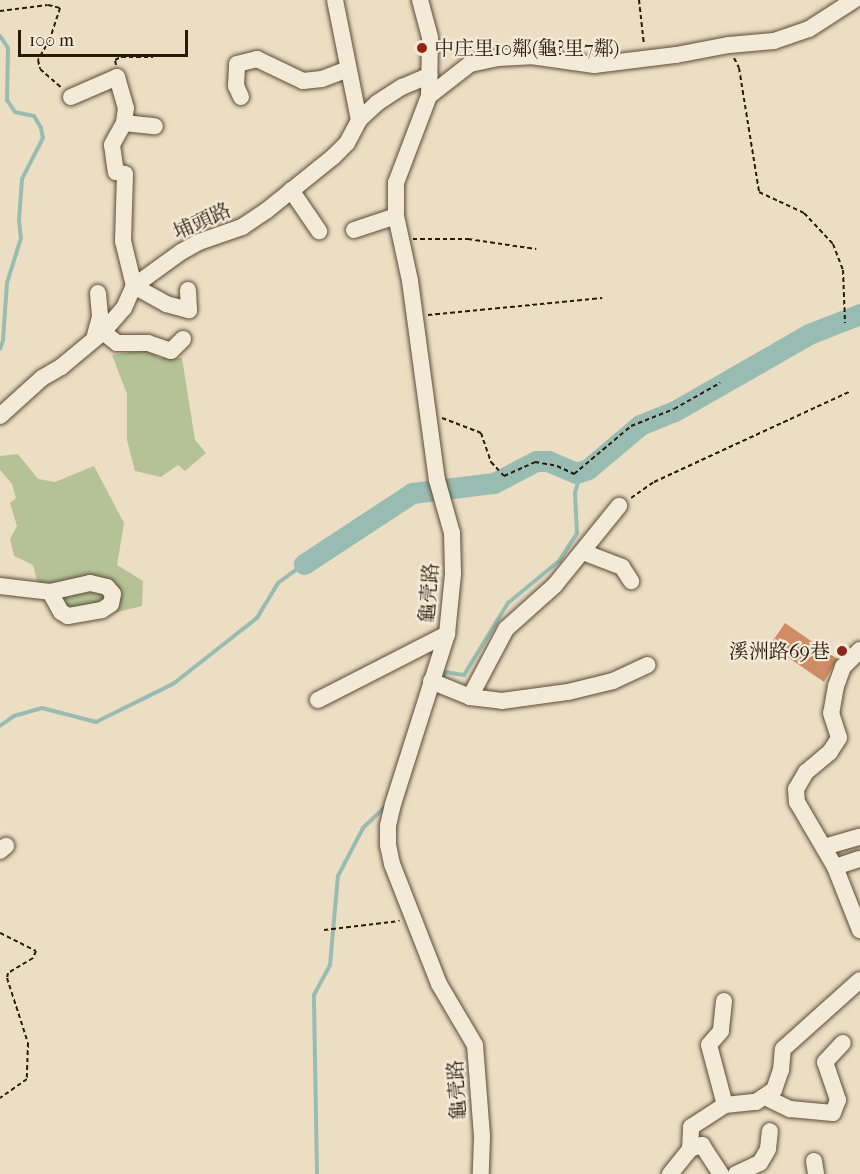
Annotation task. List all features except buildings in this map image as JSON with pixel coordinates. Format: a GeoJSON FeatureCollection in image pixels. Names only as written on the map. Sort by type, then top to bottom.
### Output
{"type":"FeatureCollection","features":[{"type":"Feature","properties":{"kind":"street"},"geometry":{"type":"LineString","coordinates":[[334,0],[359,120]]}},
{"type":"Feature","properties":{"kind":"street","name":"龜壳路"},"geometry":{"type":"LineString","coordinates":[[420,0],[430,38],[429,96],[396,183],[396,216],[402,239],[437,480],[452,533],[453,574],[447,634],[388,825],[388,845],[392,864],[439,984],[475,1045],[482,1137],[481,1174]]}},
{"type":"Feature","properties":{"kind":"street"},"geometry":{"type":"LineString","coordinates":[[429,96],[470,64],[498,58],[531,56],[594,65],[729,45],[774,41],[809,29],[854,0]]}},
{"type":"Feature","properties":{"kind":"street"},"geometry":{"type":"LineString","coordinates":[[241,97],[236,86],[237,64],[257,59],[303,81],[322,79],[348,69]]}},
{"type":"Feature","properties":{"kind":"street","name":"埔頭路"},"geometry":{"type":"LineString","coordinates":[[0,416],[36,383],[98,336],[124,308],[134,286],[181,252],[199,242],[242,227],[347,143],[359,120],[376,104],[402,87],[430,75]]}},
{"type":"Feature","properties":{"kind":"street"},"geometry":{"type":"LineString","coordinates":[[71,97],[117,77],[126,108],[124,123],[112,145],[116,172],[125,174],[123,241],[134,286],[166,304],[189,310],[188,290]]}},
{"type":"Feature","properties":{"kind":"street"},"geometry":{"type":"LineString","coordinates":[[124,123],[155,126]]}},
{"type":"Feature","properties":{"kind":"street"},"geometry":{"type":"LineString","coordinates":[[291,190],[319,231]]}},
{"type":"Feature","properties":{"kind":"street"},"geometry":{"type":"LineString","coordinates":[[354,230],[396,216]]}},
{"type":"Feature","properties":{"kind":"street"},"geometry":{"type":"LineString","coordinates":[[98,293],[100,316],[98,336],[117,343],[148,343],[171,351],[183,339]]}},
{"type":"Feature","properties":{"kind":"street"},"geometry":{"type":"LineString","coordinates":[[470,697],[506,629],[555,585],[619,506]]}},
{"type":"Feature","properties":{"kind":"street"},"geometry":{"type":"LineString","coordinates":[[583,552],[622,567],[631,581]]}},
{"type":"Feature","properties":{"kind":"street"},"geometry":{"type":"LineString","coordinates":[[0,586],[50,592]]}},
{"type":"Feature","properties":{"kind":"street"},"geometry":{"type":"LineString","coordinates":[[318,700],[447,634]]}},
{"type":"Feature","properties":{"kind":"street"},"geometry":{"type":"LineString","coordinates":[[860,650],[843,667],[836,686],[831,713],[839,738],[830,752],[806,772],[796,789],[797,802],[835,867],[860,930]]}},
{"type":"Feature","properties":{"kind":"street"},"geometry":{"type":"LineString","coordinates":[[431,681],[470,697],[502,701],[568,692],[613,681],[647,665]]}},
{"type":"Feature","properties":{"kind":"street"},"geometry":{"type":"LineString","coordinates":[[824,847],[860,837]]}},
{"type":"Feature","properties":{"kind":"street"},"geometry":{"type":"LineString","coordinates":[[835,867],[860,859]]}},
{"type":"Feature","properties":{"kind":"street"},"geometry":{"type":"LineString","coordinates":[[690,1149],[691,1127],[725,1105],[756,1102],[774,1090],[781,1070],[783,1049],[860,980]]}},
{"type":"Feature","properties":{"kind":"street"},"geometry":{"type":"LineString","coordinates":[[724,1001],[721,1031],[709,1045],[725,1105]]}},
{"type":"Feature","properties":{"kind":"street"},"geometry":{"type":"LineString","coordinates":[[765,1097],[790,1109],[833,1113],[838,1100],[825,1062],[843,1043]]}},
{"type":"Feature","properties":{"kind":"street"},"geometry":{"type":"LineString","coordinates":[[736,1174],[760,1163],[768,1149],[770,1131]]}},
{"type":"Feature","properties":{"kind":"street"},"geometry":{"type":"LineString","coordinates":[[670,1174],[690,1149],[702,1145],[721,1174]]}},
{"type":"Feature","properties":{"kind":"path"},"geometry":{"type":"LineString","coordinates":[[639,0],[645,59]]}},
{"type":"Feature","properties":{"kind":"path"},"geometry":{"type":"LineString","coordinates":[[0,11],[48,5],[60,8],[50,39],[38,60],[40,69],[71,97]]}},
{"type":"Feature","properties":{"kind":"path"},"geometry":{"type":"LineString","coordinates":[[729,45],[739,68],[759,192],[804,213],[833,244],[843,270],[845,323]]}},
{"type":"Feature","properties":{"kind":"path"},"geometry":{"type":"LineString","coordinates":[[117,77],[115,60],[121,57],[153,57]]}},
{"type":"Feature","properties":{"kind":"path"},"geometry":{"type":"LineString","coordinates":[[402,239],[468,238],[536,249]]}},
{"type":"Feature","properties":{"kind":"path"},"geometry":{"type":"LineString","coordinates":[[413,317],[602,298]]}},
{"type":"Feature","properties":{"kind":"path"},"geometry":{"type":"LineString","coordinates":[[427,419],[445,417],[481,433],[491,462],[504,476],[535,462],[557,466],[574,474],[631,426],[674,409],[720,382]]}},
{"type":"Feature","properties":{"kind":"path"},"geometry":{"type":"LineString","coordinates":[[619,506],[654,482],[849,392]]}},
{"type":"Feature","properties":{"kind":"path"},"geometry":{"type":"LineString","coordinates":[[324,930],[413,919]]}},
{"type":"Feature","properties":{"kind":"path"},"geometry":{"type":"LineString","coordinates":[[0,933],[36,951],[33,958],[8,973],[7,978],[28,1043],[27,1079],[0,1098]]}},
{"type":"Feature","properties":{"kind":"green space"},"geometry":{"type":"Polygon","coordinates":[[[147,350],[160,358],[182,358],[195,440],[206,453],[185,471],[178,465],[161,477],[135,471],[127,440],[127,394],[112,355],[147,350]]]}},
{"type":"Feature","properties":{"kind":"green space"},"geometry":{"type":"Polygon","coordinates":[[[18,454],[38,479],[55,482],[94,466],[124,523],[117,565],[143,581],[142,606],[85,620],[57,619],[38,584],[33,565],[14,556],[10,539],[17,526],[10,503],[16,498],[12,484],[0,470],[0,456],[18,454]]]}},
{"type":"Feature","properties":{"kind":"waterway"},"geometry":{"type":"LineString","coordinates":[[0,36],[8,48],[7,100],[15,112],[34,116],[41,128],[43,138],[22,179],[19,220],[21,238],[7,283],[3,340],[0,349]]}},
{"type":"Feature","properties":{"kind":"waterway"},"geometry":{"type":"LineString","coordinates":[[304,564],[412,493],[494,483],[536,461],[548,461],[576,473],[588,469],[640,425],[673,412],[809,334],[860,314]]}},
{"type":"Feature","properties":{"kind":"waterway"},"geometry":{"type":"LineString","coordinates":[[442,680],[445,672],[464,675],[508,603],[559,561],[577,533],[575,493],[581,471]]}},
{"type":"Feature","properties":{"kind":"waterway"},"geometry":{"type":"LineString","coordinates":[[0,726],[14,716],[42,708],[96,722],[173,684],[257,618],[278,583],[304,564]]}},
{"type":"Feature","properties":{"kind":"waterway"},"geometry":{"type":"LineString","coordinates":[[317,1174],[314,995],[330,965],[338,876],[363,828],[387,805]]}},
{"type":"Feature","properties":{"kind":"place","name":"中庄里10鄰(龜?里7鄰)"},"geometry":{"type":"Point","coordinates":[422,48]}},
{"type":"Feature","properties":{"kind":"place","name":"溪洲路69巷"},"geometry":{"type":"Point","coordinates":[842,651]}}]}
